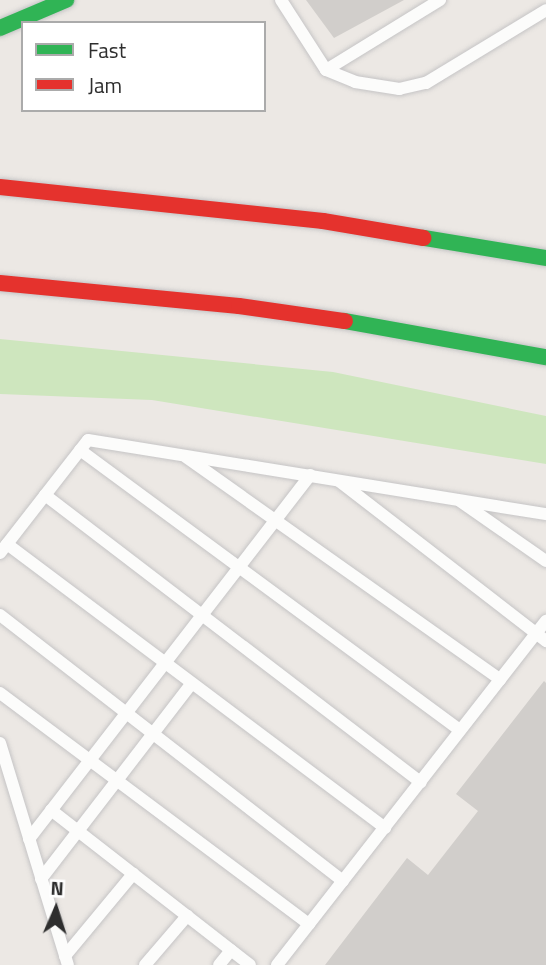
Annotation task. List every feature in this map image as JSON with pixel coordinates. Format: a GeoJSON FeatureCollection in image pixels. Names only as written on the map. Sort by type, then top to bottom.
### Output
{"type":"FeatureCollection","features":[{"type":"Feature","properties":{"kind":"main road"},"geometry":{"type":"LineString","coordinates":[[0,28],[66,0]]}},
{"type":"Feature","properties":{"kind":"main road"},"geometry":{"type":"LineString","coordinates":[[0,187],[323,221],[546,258]]}},
{"type":"Feature","properties":{"kind":"main road"},"geometry":{"type":"LineString","coordinates":[[0,283],[239,306],[418,332],[546,357]]}},
{"type":"Feature","properties":{"kind":"lane"},"geometry":{"type":"LineString","coordinates":[[281,0],[326,71],[355,82],[399,89],[426,83],[546,10]]}},
{"type":"Feature","properties":{"kind":"lane"},"geometry":{"type":"LineString","coordinates":[[326,71],[440,0]]}},
{"type":"Feature","properties":{"kind":"lane"},"geometry":{"type":"LineString","coordinates":[[385,828],[166,663],[4,549],[88,440],[546,514]]}},
{"type":"Feature","properties":{"kind":"lane"},"geometry":{"type":"LineString","coordinates":[[80,450],[460,730]]}},
{"type":"Feature","properties":{"kind":"lane"},"geometry":{"type":"LineString","coordinates":[[183,455],[500,679]]}},
{"type":"Feature","properties":{"kind":"lane"},"geometry":{"type":"LineString","coordinates":[[29,839],[310,475]]}},
{"type":"Feature","properties":{"kind":"lane"},"geometry":{"type":"LineString","coordinates":[[337,480],[541,638]]}},
{"type":"Feature","properties":{"kind":"lane"},"geometry":{"type":"LineString","coordinates":[[46,495],[421,782]]}},
{"type":"Feature","properties":{"kind":"lane"},"geometry":{"type":"LineString","coordinates":[[456,498],[546,561]]}},
{"type":"Feature","properties":{"kind":"lane"},"geometry":{"type":"LineString","coordinates":[[0,615],[344,881]]}},
{"type":"Feature","properties":{"kind":"lane"},"geometry":{"type":"LineString","coordinates":[[277,965],[500,679],[541,638],[546,621]]}},
{"type":"Feature","properties":{"kind":"lane"},"geometry":{"type":"LineString","coordinates":[[41,878],[192,683]]}},
{"type":"Feature","properties":{"kind":"lane"},"geometry":{"type":"LineString","coordinates":[[0,692],[309,924]]}},
{"type":"Feature","properties":{"kind":"lane"},"geometry":{"type":"LineString","coordinates":[[0,743],[66,960]]}},
{"type":"Feature","properties":{"kind":"lane"},"geometry":{"type":"LineString","coordinates":[[51,810],[250,965]]}},
{"type":"Feature","properties":{"kind":"lane"},"geometry":{"type":"LineString","coordinates":[[66,960],[133,874]]}},
{"type":"Feature","properties":{"kind":"lane"},"geometry":{"type":"LineString","coordinates":[[145,965],[187,916]]}},
{"type":"Feature","properties":{"kind":"lane"},"geometry":{"type":"LineString","coordinates":[[219,965],[231,950]]}},
{"type":"Feature","properties":{"kind":"green space"},"geometry":{"type":"Polygon","coordinates":[[[0,339],[333,372],[546,416],[546,464],[152,400],[0,394],[0,339]]]}},
{"type":"Feature","properties":{"kind":"building"},"geometry":{"type":"Polygon","coordinates":[[[306,0],[404,0],[334,38],[306,0]]]}},
{"type":"Feature","properties":{"kind":"building"},"geometry":{"type":"Polygon","coordinates":[[[544,681],[546,965],[325,965],[407,858],[428,875],[478,811],[456,794],[544,681]]]}},
{"type":"Feature","properties":{"kind":"traffic: fast"},"geometry":{"type":"LineString","coordinates":[[0,28],[66,0]]}},
{"type":"Feature","properties":{"kind":"traffic: fast"},"geometry":{"type":"LineString","coordinates":[[424,238],[546,258]]}},
{"type":"Feature","properties":{"kind":"traffic: fast"},"geometry":{"type":"LineString","coordinates":[[345,321],[546,357]]}},
{"type":"Feature","properties":{"kind":"traffic: jam"},"geometry":{"type":"LineString","coordinates":[[0,187],[323,221],[424,238]]}},
{"type":"Feature","properties":{"kind":"traffic: jam"},"geometry":{"type":"LineString","coordinates":[[0,283],[239,306],[345,321]]}}]}
